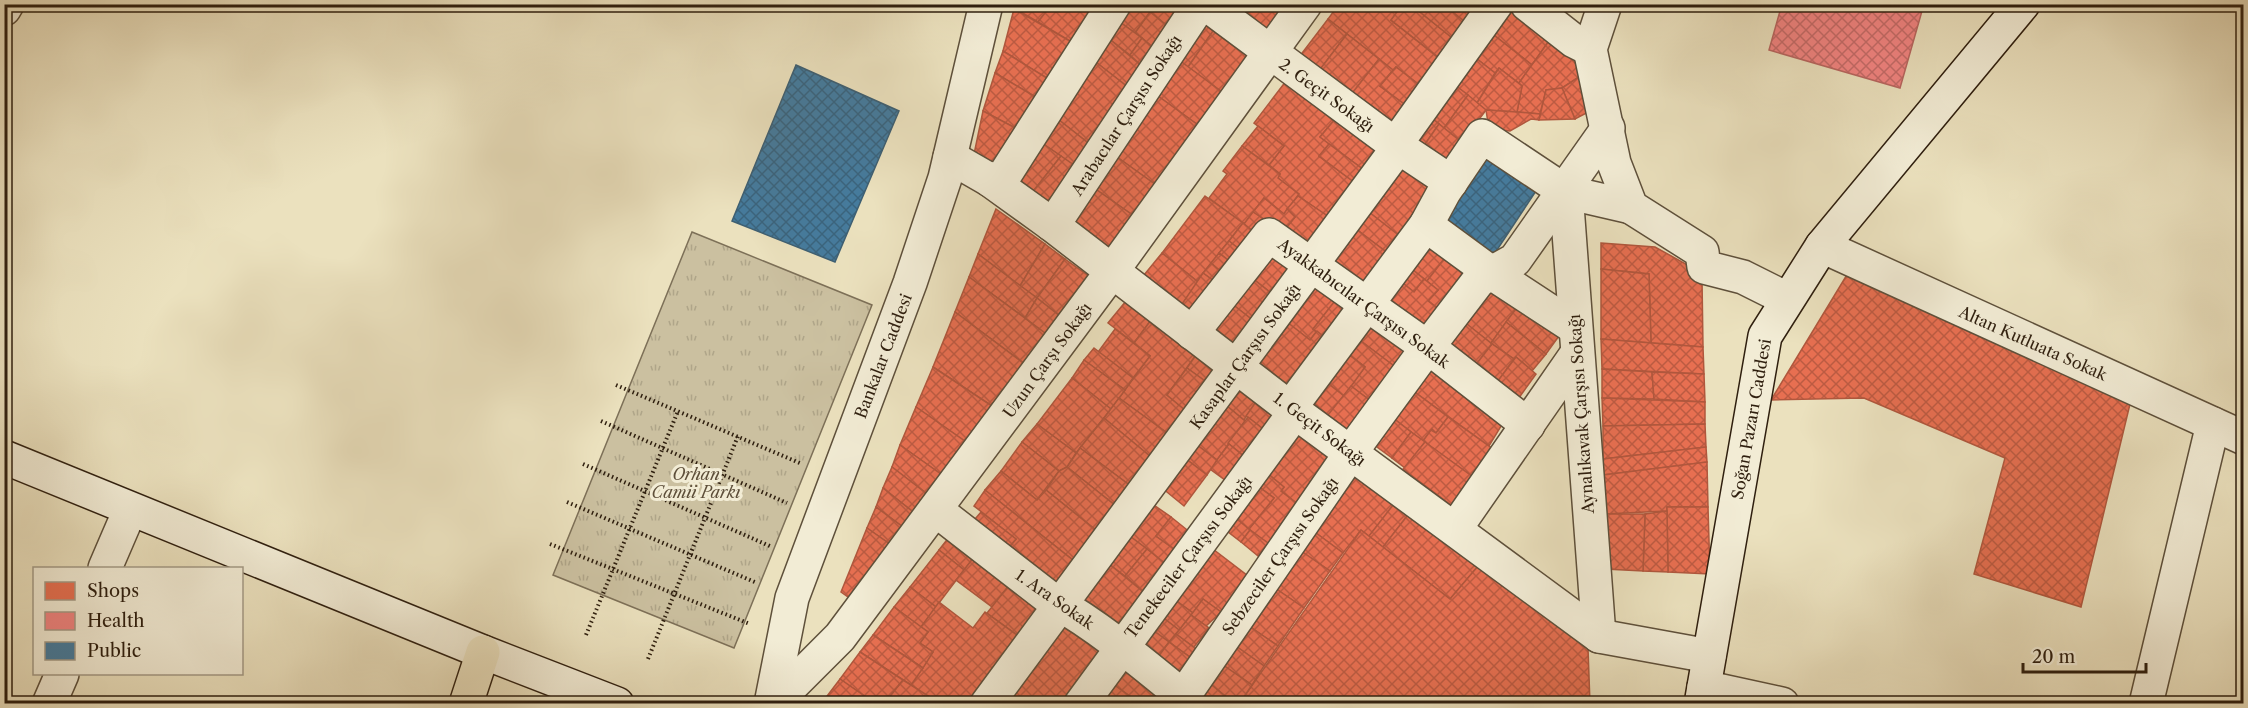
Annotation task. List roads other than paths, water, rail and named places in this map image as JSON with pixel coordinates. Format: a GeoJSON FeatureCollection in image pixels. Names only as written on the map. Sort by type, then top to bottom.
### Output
{"type":"FeatureCollection","features":[{"type":"Feature","properties":{"kind":"main road"},"geometry":{"type":"LineString","coordinates":[[466,704],[483,652]]}},
{"type":"Feature","properties":{"kind":"street"},"geometry":{"type":"LineString","coordinates":[[4,9],[7,4]]}},
{"type":"Feature","properties":{"kind":"street","name":"Bankalar Caddesi"},"geometry":{"type":"LineString","coordinates":[[772,704],[792,598],[910,283],[950,158],[986,4]]}},
{"type":"Feature","properties":{"kind":"street"},"geometry":{"type":"LineString","coordinates":[[990,180],[1004,176],[1114,4]]}},
{"type":"Feature","properties":{"kind":"street","name":"Arabacılar Çarşısı Sokağı"},"geometry":{"type":"LineString","coordinates":[[1051,224],[1059,216],[1200,4]]}},
{"type":"Feature","properties":{"kind":"street","name":"2. Geçit Sokağı"},"geometry":{"type":"LineString","coordinates":[[1206,4],[1397,146],[1451,182]]}},
{"type":"Feature","properties":{"kind":"street","name":"Uzun Çarşı Sokağı"},"geometry":{"type":"LineString","coordinates":[[772,704],[840,637],[1112,271],[1305,4]]}},
{"type":"Feature","properties":{"kind":"street","name":"Kasaplar Çarşısı Sokağı"},"geometry":{"type":"LineString","coordinates":[[987,704],[1312,264],[1497,4]]}},
{"type":"Feature","properties":{"kind":"street"},"geometry":{"type":"LineString","coordinates":[[1527,4],[1574,41],[1590,49]]}},
{"type":"Feature","properties":{"kind":"street"},"geometry":{"type":"LineString","coordinates":[[1605,4],[1590,49],[1614,163],[1631,207]]}},
{"type":"Feature","properties":{"kind":"street","name":"Soğan Pazarı Caddesi"},"geometry":{"type":"LineString","coordinates":[[1705,682],[1765,336],[1822,246],[2023,4]]}},
{"type":"Feature","properties":{"kind":"street","name":"Sebzeciler Çarşısı Sokağı"},"geometry":{"type":"LineString","coordinates":[[1176,696],[1427,348],[1479,280],[1515,260],[1566,192],[1608,128]]}},
{"type":"Feature","properties":{"kind":"street","name":"Tenekeciler Çarşısı Sokağı"},"geometry":{"type":"LineString","coordinates":[[1081,704],[1426,225],[1482,136],[1566,192]]}},
{"type":"Feature","properties":{"kind":"street","name":"1. Geçit Sokağı"},"geometry":{"type":"LineString","coordinates":[[950,158],[990,180],[1051,224],[1293,410],[1599,636],[1705,682],[1782,704]]}},
{"type":"Feature","properties":{"kind":"street"},"geometry":{"type":"LineString","coordinates":[[1566,192],[1631,207],[1702,252],[1704,267],[1743,277],[1787,299]]}},
{"type":"Feature","properties":{"kind":"street","name":"Aynalıkavak Çarşısı Sokağı"},"geometry":{"type":"LineString","coordinates":[[1566,192],[1575,341],[1599,636]]}},
{"type":"Feature","properties":{"kind":"street"},"geometry":{"type":"LineString","coordinates":[[1426,225],[1490,272],[1575,341],[1528,425],[1455,529]]}},
{"type":"Feature","properties":{"kind":"street","name":"Ayakkabıcılar Çarşısı Sokak"},"geometry":{"type":"LineString","coordinates":[[1192,333],[1269,235],[1427,348],[1528,425]]}},
{"type":"Feature","properties":{"kind":"street","name":"Altan Kutluata Sokak"},"geometry":{"type":"LineString","coordinates":[[1822,246],[2244,438]]}},
{"type":"Feature","properties":{"kind":"street"},"geometry":{"type":"LineString","coordinates":[[2146,704],[2213,424]]}},
{"type":"Feature","properties":{"kind":"street"},"geometry":{"type":"LineString","coordinates":[[4,457],[130,510],[279,567],[483,652],[617,704]]}},
{"type":"Feature","properties":{"kind":"street"},"geometry":{"type":"LineString","coordinates":[[105,567],[130,510]]}},
{"type":"Feature","properties":{"kind":"street","name":"1. Ara Sokak"},"geometry":{"type":"LineString","coordinates":[[936,510],[1061,605],[1122,646],[1176,696]]}},
{"type":"Feature","properties":{"kind":"street"},"geometry":{"type":"LineString","coordinates":[[49,704],[62,675]]}},
{"type":"Feature","properties":{"kind":"park label","name":"Orhan Camii Parkı"},"geometry":{"type":"Point","coordinates":[696,483]}}]}
